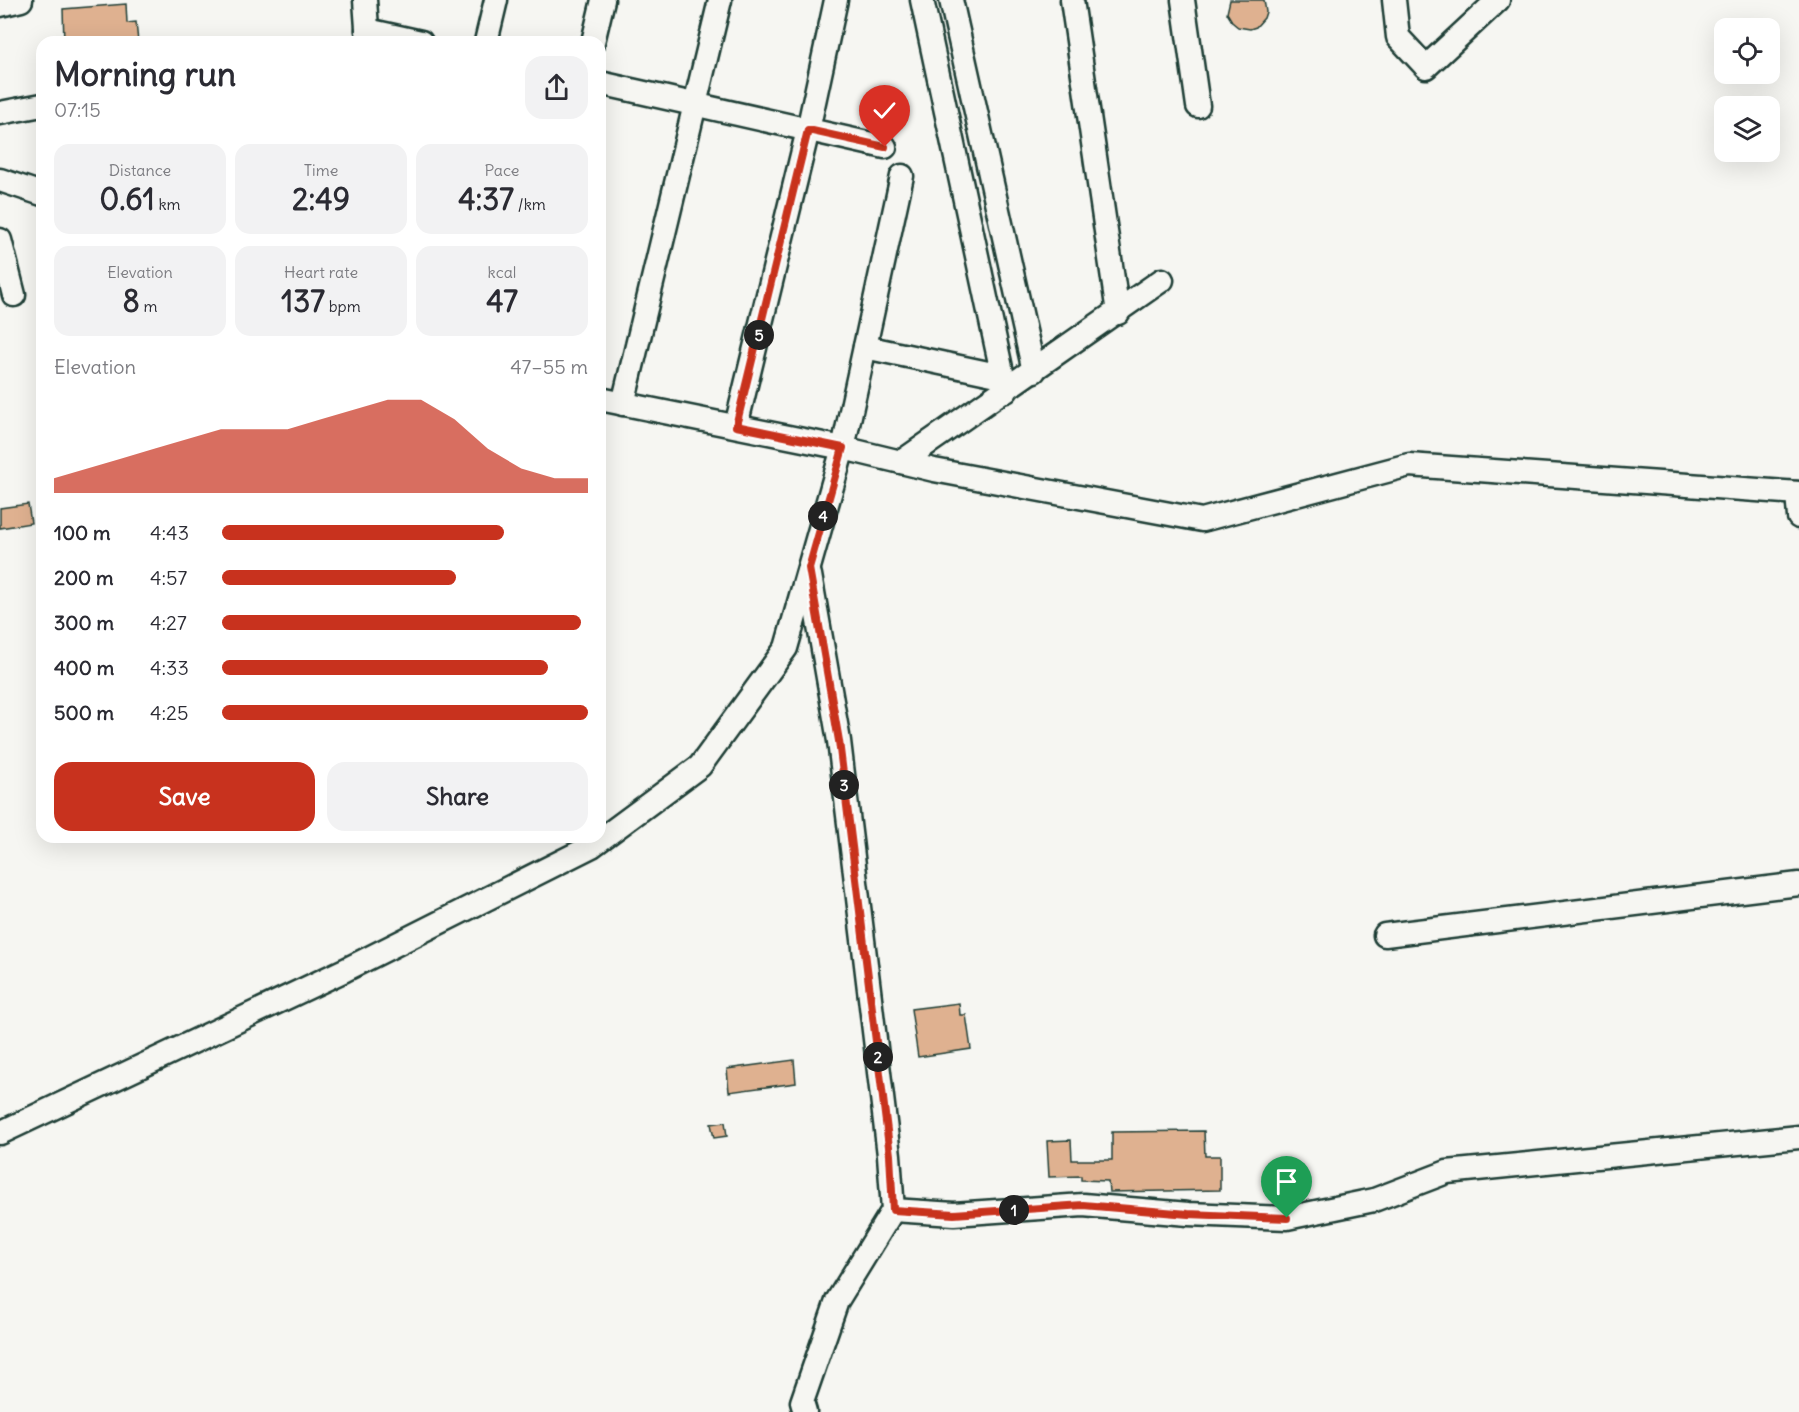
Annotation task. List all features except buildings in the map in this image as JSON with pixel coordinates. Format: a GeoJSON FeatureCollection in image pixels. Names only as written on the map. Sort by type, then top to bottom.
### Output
{"type":"FeatureCollection","features":[{"type":"Feature","properties":{"kind":"street"},"geometry":{"type":"LineString","coordinates":[[0,5],[21,0]]}},
{"type":"Feature","properties":{"kind":"street"},"geometry":{"type":"LineString","coordinates":[[365,0],[367,36]]}},
{"type":"Feature","properties":{"kind":"street"},"geometry":{"type":"LineString","coordinates":[[487,36],[496,0]]}},
{"type":"Feature","properties":{"kind":"street"},"geometry":{"type":"LineString","coordinates":[[594,36],[603,0]]}},
{"type":"Feature","properties":{"kind":"street"},"geometry":{"type":"LineString","coordinates":[[623,404],[720,0]]}},
{"type":"Feature","properties":{"kind":"street"},"geometry":{"type":"LineString","coordinates":[[736,426],[808,130],[836,0]]}},
{"type":"Feature","properties":{"kind":"street"},"geometry":{"type":"LineString","coordinates":[[922,0],[1004,384]]}},
{"type":"Feature","properties":{"kind":"street"},"geometry":{"type":"LineString","coordinates":[[951,0],[1034,371]]}},
{"type":"Feature","properties":{"kind":"street"},"geometry":{"type":"LineString","coordinates":[[1072,0],[1118,313]]}},
{"type":"Feature","properties":{"kind":"street"},"geometry":{"type":"LineString","coordinates":[[1183,0],[1198,106]]}},
{"type":"Feature","properties":{"kind":"street"},"geometry":{"type":"LineString","coordinates":[[1394,0],[1398,37],[1426,67],[1498,0]]}},
{"type":"Feature","properties":{"kind":"street"},"geometry":{"type":"LineString","coordinates":[[606,84],[885,147]]}},
{"type":"Feature","properties":{"kind":"street"},"geometry":{"type":"LineString","coordinates":[[0,114],[36,106]]}},
{"type":"Feature","properties":{"kind":"street"},"geometry":{"type":"LineString","coordinates":[[606,836],[700,766],[786,648],[843,448],[902,176]]}},
{"type":"Feature","properties":{"kind":"street"},"geometry":{"type":"LineString","coordinates":[[0,180],[36,192]]}},
{"type":"Feature","properties":{"kind":"street"},"geometry":{"type":"LineString","coordinates":[[0,240],[15,295]]}},
{"type":"Feature","properties":{"kind":"street"},"geometry":{"type":"LineString","coordinates":[[901,462],[1004,384],[1034,371],[1162,280]]}},
{"type":"Feature","properties":{"kind":"street"},"geometry":{"type":"LineString","coordinates":[[865,347],[1004,384]]}},
{"type":"Feature","properties":{"kind":"street"},"geometry":{"type":"LineString","coordinates":[[606,400],[843,448],[934,470],[1202,520],[1409,465],[1798,493],[1799,517]]}},
{"type":"Feature","properties":{"kind":"street"},"geometry":{"type":"LineString","coordinates":[[805,1412],[802,1402],[837,1301],[893,1210],[890,1155],[839,741],[809,568]]}},
{"type":"Feature","properties":{"kind":"street"},"geometry":{"type":"LineString","coordinates":[[0,1133],[345,970],[596,843]]}},
{"type":"Feature","properties":{"kind":"street"},"geometry":{"type":"LineString","coordinates":[[1385,935],[1799,884]]}},
{"type":"Feature","properties":{"kind":"street"},"geometry":{"type":"LineString","coordinates":[[893,1210],[954,1214],[1083,1205],[1188,1214],[1287,1218],[1374,1200],[1447,1172],[1799,1137]]}},
{"type":"Feature","properties":{"kind":"route"},"geometry":{"type":"LineString","coordinates":[[885,147],[808,130],[736,426],[843,448],[809,568],[839,741],[890,1155],[893,1210],[954,1214],[1083,1205],[1188,1214],[1287,1218]]}}]}
